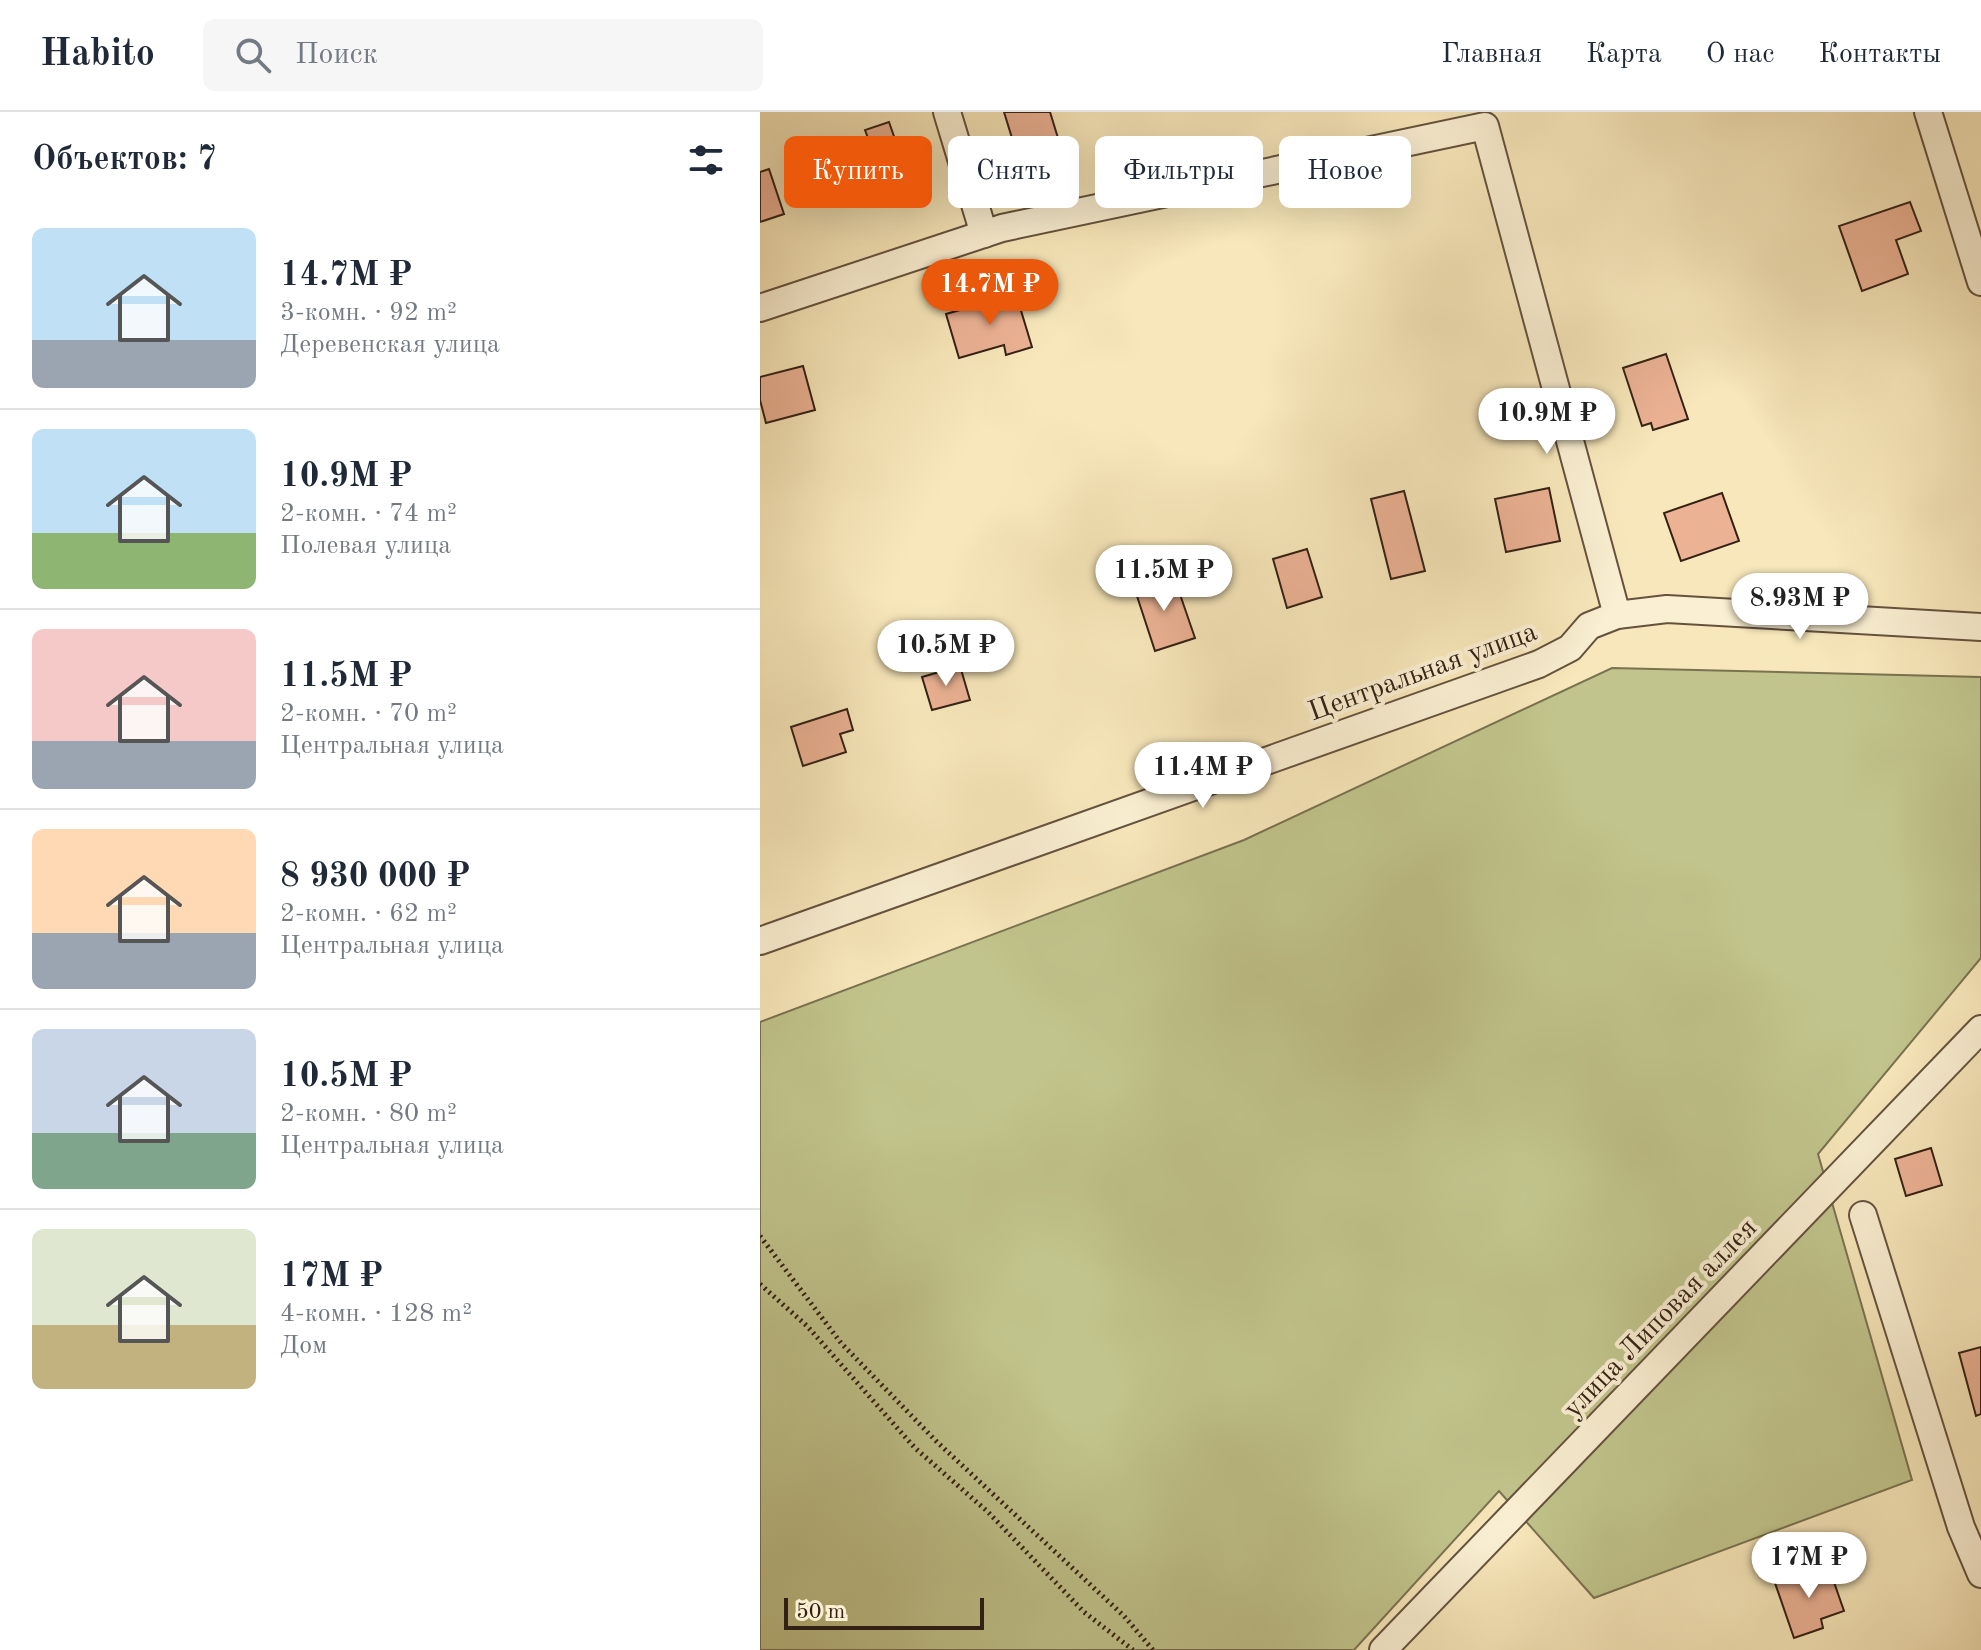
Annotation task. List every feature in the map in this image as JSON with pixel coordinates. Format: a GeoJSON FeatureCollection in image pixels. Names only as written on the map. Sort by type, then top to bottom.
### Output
{"type":"FeatureCollection","features":[{"type":"Feature","properties":{"kind":"street"},"geometry":{"type":"LineString","coordinates":[[947,112],[984,234]]}},
{"type":"Feature","properties":{"kind":"street"},"geometry":{"type":"LineString","coordinates":[[1928,112],[1981,282]]}},
{"type":"Feature","properties":{"kind":"street"},"geometry":{"type":"LineString","coordinates":[[760,308],[1002,228],[1485,126],[1617,615]]}},
{"type":"Feature","properties":{"kind":"street","name":"Центральная улица"},"geometry":{"type":"LineString","coordinates":[[760,941],[1539,664],[1570,648],[1589,626],[1617,615],[1667,609],[1981,627]]}},
{"type":"Feature","properties":{"kind":"street","name":"улица Липовая аллея"},"geometry":{"type":"LineString","coordinates":[[1383,1650],[1981,1029]]}},
{"type":"Feature","properties":{"kind":"street"},"geometry":{"type":"LineString","coordinates":[[1863,1215],[1961,1527],[1981,1574]]}},
{"type":"Feature","properties":{"kind":"path"},"geometry":{"type":"LineString","coordinates":[[760,1236],[841,1343],[937,1442],[1124,1616],[1153,1650]]}},
{"type":"Feature","properties":{"kind":"path"},"geometry":{"type":"LineString","coordinates":[[760,1284],[807,1326],[915,1448],[988,1512],[1084,1612],[1133,1650]]}},
{"type":"Feature","properties":{"kind":"green space"},"geometry":{"type":"Polygon","coordinates":[[[1612,668],[1981,677],[1981,958],[1818,1154],[1912,1480],[1594,1598],[1499,1491],[1354,1650],[760,1650],[760,1022],[1244,840],[1612,668]]]}},
{"type":"Feature","properties":{"kind":"building"},"geometry":{"type":"Polygon","coordinates":[[[1004,112],[1050,112],[1057,136],[1011,136],[1004,112]]]}},
{"type":"Feature","properties":{"kind":"building"},"geometry":{"type":"Polygon","coordinates":[[[889,122],[894,136],[867,136],[865,130],[889,122]]]}},
{"type":"Feature","properties":{"kind":"building"},"geometry":{"type":"Polygon","coordinates":[[[769,169],[784,214],[760,222],[760,172],[769,169]]]}},
{"type":"Feature","properties":{"kind":"building"},"geometry":{"type":"Polygon","coordinates":[[[1910,202],[1921,231],[1896,240],[1908,274],[1862,291],[1839,226],[1910,202]]]}},
{"type":"Feature","properties":{"kind":"building"},"geometry":{"type":"Polygon","coordinates":[[[1016,294],[1032,347],[1006,355],[1004,345],[959,358],[946,314],[1016,294]]]}},
{"type":"Feature","properties":{"kind":"building"},"geometry":{"type":"Polygon","coordinates":[[[1666,354],[1688,419],[1653,430],[1651,423],[1642,426],[1623,368],[1666,354]]]}},
{"type":"Feature","properties":{"kind":"building"},"geometry":{"type":"Polygon","coordinates":[[[803,366],[815,410],[766,423],[760,400],[760,377],[803,366]]]}},
{"type":"Feature","properties":{"kind":"building"},"geometry":{"type":"Polygon","coordinates":[[[1549,488],[1560,541],[1506,552],[1495,499],[1549,488]]]}},
{"type":"Feature","properties":{"kind":"building"},"geometry":{"type":"Polygon","coordinates":[[[1404,491],[1425,571],[1391,579],[1371,499],[1404,491]]]}},
{"type":"Feature","properties":{"kind":"building"},"geometry":{"type":"Polygon","coordinates":[[[1722,493],[1739,541],[1681,561],[1664,513],[1722,493]]]}},
{"type":"Feature","properties":{"kind":"building"},"geometry":{"type":"Polygon","coordinates":[[[1307,549],[1322,597],[1287,608],[1273,559],[1307,549]]]}},
{"type":"Feature","properties":{"kind":"building"},"geometry":{"type":"Polygon","coordinates":[[[1173,574],[1195,638],[1155,651],[1134,587],[1173,574]]]}},
{"type":"Feature","properties":{"kind":"building"},"geometry":{"type":"Polygon","coordinates":[[[960,666],[970,700],[932,710],[922,677],[960,666]]]}},
{"type":"Feature","properties":{"kind":"building"},"geometry":{"type":"Polygon","coordinates":[[[847,709],[853,730],[840,734],[846,752],[803,766],[791,727],[847,709]]]}},
{"type":"Feature","properties":{"kind":"building"},"geometry":{"type":"Polygon","coordinates":[[[1931,1148],[1942,1185],[1906,1196],[1895,1159],[1931,1148]]]}},
{"type":"Feature","properties":{"kind":"building"},"geometry":{"type":"Polygon","coordinates":[[[1981,1347],[1981,1414],[1976,1416],[1959,1353],[1981,1347]]]}},
{"type":"Feature","properties":{"kind":"building"},"geometry":{"type":"Polygon","coordinates":[[[1828,1565],[1844,1611],[1821,1619],[1823,1628],[1794,1638],[1775,1583],[1828,1565]]]}}]}
